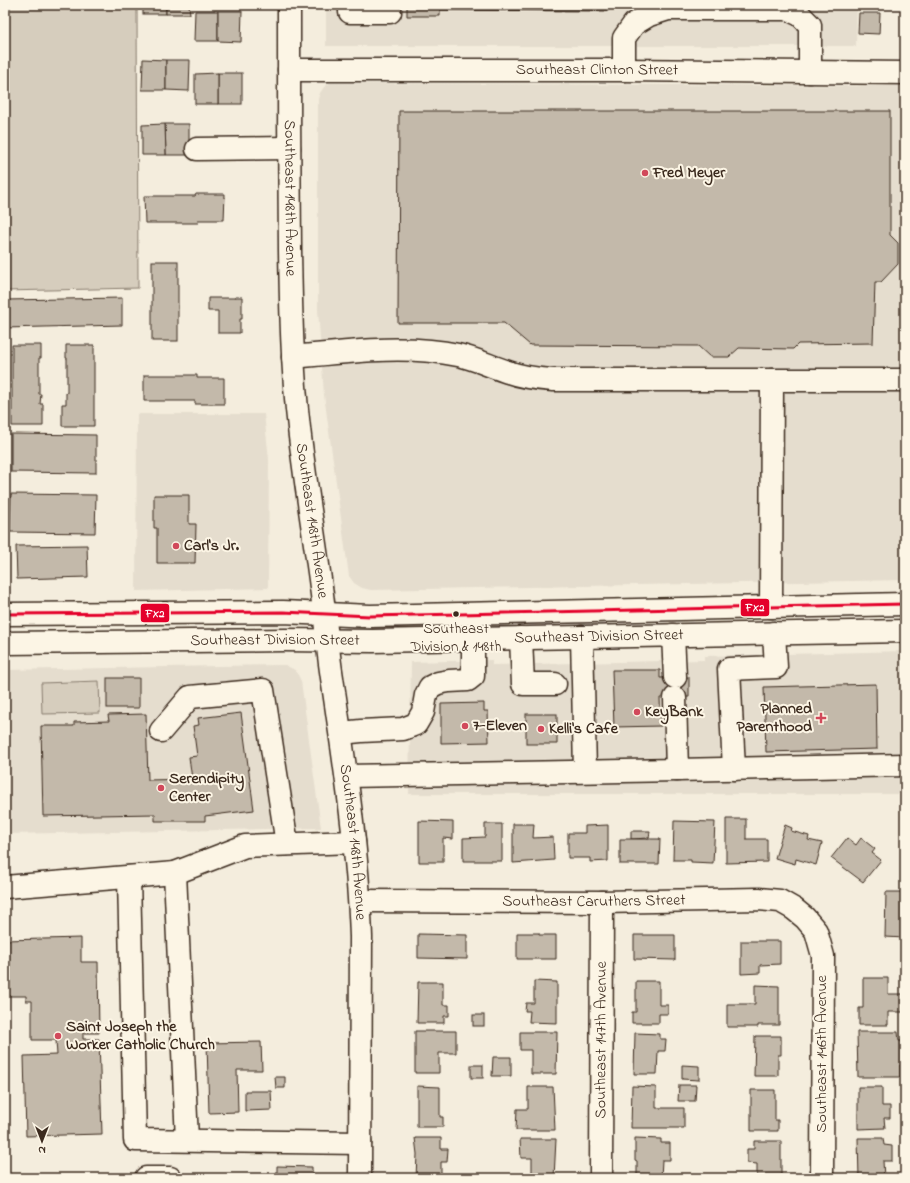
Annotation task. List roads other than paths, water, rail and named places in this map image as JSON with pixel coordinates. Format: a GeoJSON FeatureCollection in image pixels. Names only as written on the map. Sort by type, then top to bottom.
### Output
{"type":"FeatureCollection","features":[{"type":"Feature","properties":{"kind":"main road","name":"Southeast 148th Avenue"},"geometry":{"type":"LineString","coordinates":[[289,5],[289,148],[291,317],[293,357],[298,427],[347,776],[360,901],[360,1178]]}},
{"type":"Feature","properties":{"kind":"main road"},"geometry":{"type":"LineString","coordinates":[[350,5],[350,12],[390,12],[390,5]]}},
{"type":"Feature","properties":{"kind":"main road"},"geometry":{"type":"LineString","coordinates":[[624,70],[624,38],[634,24],[648,15],[668,9],[787,9],[800,15],[810,25],[810,72]]}},
{"type":"Feature","properties":{"kind":"main road","name":"Southeast Clinton Street"},"geometry":{"type":"LineString","coordinates":[[289,70],[624,70],[905,73]]}},
{"type":"Feature","properties":{"kind":"main road"},"geometry":{"type":"LineString","coordinates":[[197,149],[289,148]]}},
{"type":"Feature","properties":{"kind":"main road"},"geometry":{"type":"LineString","coordinates":[[293,357],[376,350],[428,351],[460,355],[509,373],[553,380],[905,380]]}},
{"type":"Feature","properties":{"kind":"main road"},"geometry":{"type":"LineString","coordinates":[[771,607],[772,380]]}},
{"type":"Feature","properties":{"kind":"main road","name":"Southeast Division Street"},"geometry":{"type":"LineString","coordinates":[[5,614],[283,612],[370,616],[905,604]]}},
{"type":"Feature","properties":{"kind":"main road","name":"Southeast Division Street"},"geometry":{"type":"LineString","coordinates":[[5,643],[285,640],[373,641],[905,631]]}},
{"type":"Feature","properties":{"kind":"main road"},"geometry":{"type":"LineString","coordinates":[[734,768],[729,669],[776,667],[774,633]]}},
{"type":"Feature","properties":{"kind":"main road"},"geometry":{"type":"LineString","coordinates":[[673,635],[677,770]]}},
{"type":"Feature","properties":{"kind":"main road"},"geometry":{"type":"LineString","coordinates":[[582,637],[585,771]]}},
{"type":"Feature","properties":{"kind":"main road"},"geometry":{"type":"LineString","coordinates":[[521,638],[523,684],[555,684]]}},
{"type":"Feature","properties":{"kind":"main road"},"geometry":{"type":"LineString","coordinates":[[341,733],[403,729],[416,724],[423,712],[426,695],[430,687],[438,683],[468,680],[473,676],[473,639]]}},
{"type":"Feature","properties":{"kind":"main road"},"geometry":{"type":"LineString","coordinates":[[161,731],[190,697],[263,690],[287,844]]}},
{"type":"Feature","properties":{"kind":"main road"},"geometry":{"type":"LineString","coordinates":[[347,776],[905,765]]}},
{"type":"Feature","properties":{"kind":"main road"},"geometry":{"type":"LineString","coordinates":[[5,887],[175,873],[245,846],[354,842]]}},
{"type":"Feature","properties":{"kind":"main road"},"geometry":{"type":"LineString","coordinates":[[175,873],[187,1140]]}},
{"type":"Feature","properties":{"kind":"main road"},"geometry":{"type":"LineString","coordinates":[[129,877],[135,1140],[360,1143]]}},
{"type":"Feature","properties":{"kind":"main road","name":"Southeast Caruthers Street"},"geometry":{"type":"LineString","coordinates":[[360,901],[602,902],[759,899],[780,901],[794,909],[805,918],[816,931]]}},
{"type":"Feature","properties":{"kind":"main road","name":"Southeast 147th Avenue"},"geometry":{"type":"LineString","coordinates":[[601,1178],[602,902]]}},
{"type":"Feature","properties":{"kind":"main road","name":"Southeast 146th Avenue"},"geometry":{"type":"LineString","coordinates":[[816,931],[822,956],[822,1178]]}},
{"type":"Feature","properties":{"kind":"main road"},"geometry":{"type":"LineString","coordinates":[[146,1178],[170,1178]]}},
{"type":"Feature","properties":{"kind":"place","name":"Fred Meyer"},"geometry":{"type":"Point","coordinates":[645,173]}},
{"type":"Feature","properties":{"kind":"place","name":"Carl's Jr."},"geometry":{"type":"Point","coordinates":[176,546]}},
{"type":"Feature","properties":{"kind":"place","name":"Southeast Division & 148th"},"geometry":{"type":"Point","coordinates":[456,614]}},
{"type":"Feature","properties":{"kind":"place","name":"KeyBank"},"geometry":{"type":"Point","coordinates":[637,712]}},
{"type":"Feature","properties":{"kind":"place","name":"Planned Parenthood"},"geometry":{"type":"Point","coordinates":[821,718]}},
{"type":"Feature","properties":{"kind":"place","name":"7-Eleven"},"geometry":{"type":"Point","coordinates":[465,726]}},
{"type":"Feature","properties":{"kind":"place","name":"Kelli's Cafe"},"geometry":{"type":"Point","coordinates":[541,729]}},
{"type":"Feature","properties":{"kind":"place","name":"Serendipity Center"},"geometry":{"type":"Point","coordinates":[161,788]}},
{"type":"Feature","properties":{"kind":"place","name":"Saint Joseph the Worker Catholic Church"},"geometry":{"type":"Point","coordinates":[58,1036]}}]}
